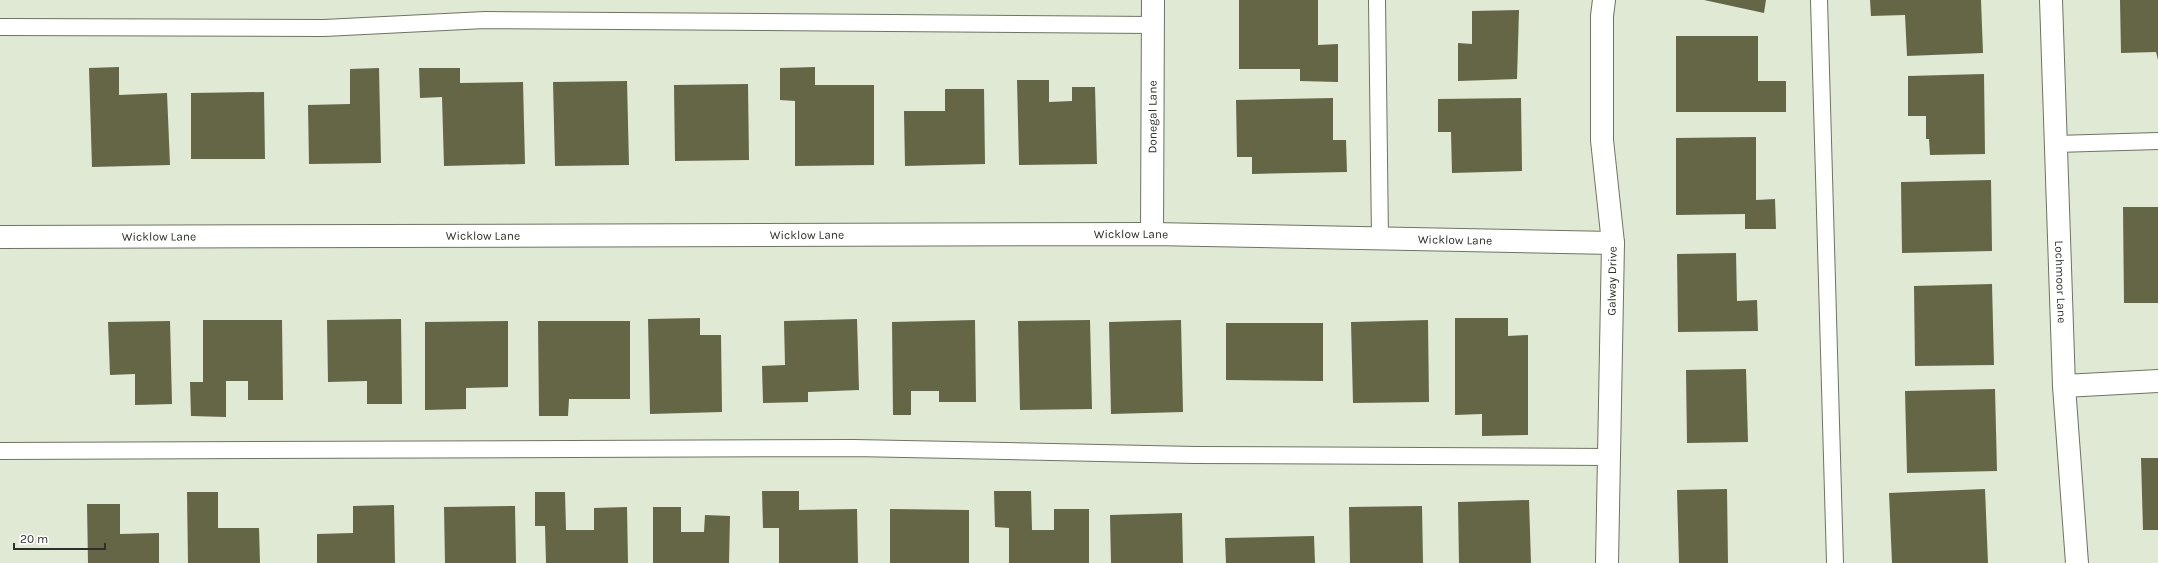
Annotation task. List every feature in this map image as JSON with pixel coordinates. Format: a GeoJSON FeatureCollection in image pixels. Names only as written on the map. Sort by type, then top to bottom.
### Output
{"type":"FeatureCollection","features":[{"type":"Feature","properties":{"kind":"street","name":"Donegal Lane"},"geometry":{"type":"LineString","coordinates":[[1152,234],[1153,0]]}},
{"type":"Feature","properties":{"kind":"street","name":"Galway Drive"},"geometry":{"type":"LineString","coordinates":[[1604,0],[1602,16],[1602,140],[1613,243],[1607,563]]}},
{"type":"Feature","properties":{"kind":"street","name":"Lochmoor Lane"},"geometry":{"type":"LineString","coordinates":[[2051,0],[2064,386],[2077,563]]}},
{"type":"Feature","properties":{"kind":"street","name":"Wicklow Lane"},"geometry":{"type":"LineString","coordinates":[[0,237],[1152,234],[1613,243]]}},
{"type":"Feature","properties":{"kind":"street"},"geometry":{"type":"LineString","coordinates":[[2064,386],[2158,381]]}},
{"type":"Feature","properties":{"kind":"lane"},"geometry":{"type":"LineString","coordinates":[[1377,0],[1380,238]]}},
{"type":"Feature","properties":{"kind":"lane"},"geometry":{"type":"LineString","coordinates":[[1818,0],[1835,563]]}},
{"type":"Feature","properties":{"kind":"lane"},"geometry":{"type":"LineString","coordinates":[[0,27],[324,28],[485,20],[1153,25]]}},
{"type":"Feature","properties":{"kind":"lane"},"geometry":{"type":"LineString","coordinates":[[2056,144],[2158,141]]}},
{"type":"Feature","properties":{"kind":"lane"},"geometry":{"type":"LineString","coordinates":[[0,451],[854,448],[1204,455],[1609,456]]}},
{"type":"Feature","properties":{"kind":"building"},"geometry":{"type":"Polygon","coordinates":[[[1239,0],[1318,0],[1318,45],[1338,44],[1338,82],[1300,81],[1300,69],[1239,69],[1239,0]]]}},
{"type":"Feature","properties":{"kind":"building"},"geometry":{"type":"Polygon","coordinates":[[[1704,0],[1766,0],[1764,13],[1704,0]]]}},
{"type":"Feature","properties":{"kind":"building"},"geometry":{"type":"Polygon","coordinates":[[[1870,0],[1981,0],[1983,53],[1907,56],[1905,15],[1871,16],[1870,0]]]}},
{"type":"Feature","properties":{"kind":"building"},"geometry":{"type":"Polygon","coordinates":[[[2120,0],[2158,0],[2158,60],[2156,52],[2121,53],[2120,0]]]}},
{"type":"Feature","properties":{"kind":"building"},"geometry":{"type":"Polygon","coordinates":[[[1519,10],[1517,79],[1458,81],[1458,43],[1472,44],[1472,11],[1519,10]]]}},
{"type":"Feature","properties":{"kind":"building"},"geometry":{"type":"Polygon","coordinates":[[[1676,36],[1758,36],[1758,81],[1786,81],[1786,112],[1676,112],[1676,36]]]}},
{"type":"Feature","properties":{"kind":"building"},"geometry":{"type":"Polygon","coordinates":[[[119,67],[119,95],[167,93],[170,165],[92,167],[89,68],[119,67]]]}},
{"type":"Feature","properties":{"kind":"building"},"geometry":{"type":"Polygon","coordinates":[[[815,67],[815,85],[874,85],[874,165],[795,166],[795,101],[780,100],[780,68],[815,67]]]}},
{"type":"Feature","properties":{"kind":"building"},"geometry":{"type":"Polygon","coordinates":[[[379,68],[381,163],[309,164],[308,105],[350,104],[350,69],[379,68]]]}},
{"type":"Feature","properties":{"kind":"building"},"geometry":{"type":"Polygon","coordinates":[[[419,68],[460,68],[460,83],[523,82],[525,164],[444,166],[442,97],[420,98],[419,68]]]}},
{"type":"Feature","properties":{"kind":"building"},"geometry":{"type":"Polygon","coordinates":[[[1984,74],[1985,154],[1930,155],[1929,139],[1926,139],[1926,116],[1908,116],[1908,76],[1984,74]]]}},
{"type":"Feature","properties":{"kind":"building"},"geometry":{"type":"Polygon","coordinates":[[[1017,80],[1049,80],[1049,102],[1072,101],[1072,87],[1095,87],[1097,164],[1019,165],[1017,80]]]}},
{"type":"Feature","properties":{"kind":"building"},"geometry":{"type":"Polygon","coordinates":[[[627,81],[629,165],[555,166],[553,82],[627,81]]]}},
{"type":"Feature","properties":{"kind":"building"},"geometry":{"type":"Polygon","coordinates":[[[748,84],[749,160],[675,161],[674,85],[748,84]]]}},
{"type":"Feature","properties":{"kind":"building"},"geometry":{"type":"Polygon","coordinates":[[[945,89],[984,89],[985,164],[905,166],[904,111],[945,111],[945,89]]]}},
{"type":"Feature","properties":{"kind":"building"},"geometry":{"type":"Polygon","coordinates":[[[264,92],[265,159],[191,159],[191,93],[264,92]]]}},
{"type":"Feature","properties":{"kind":"building"},"geometry":{"type":"Polygon","coordinates":[[[1333,98],[1333,140],[1346,140],[1347,172],[1252,174],[1252,157],[1237,157],[1236,100],[1333,98]]]}},
{"type":"Feature","properties":{"kind":"building"},"geometry":{"type":"Polygon","coordinates":[[[1521,98],[1522,171],[1452,173],[1451,132],[1438,132],[1438,99],[1521,98]]]}},
{"type":"Feature","properties":{"kind":"building"},"geometry":{"type":"Polygon","coordinates":[[[1756,137],[1756,200],[1775,199],[1776,229],[1745,229],[1745,214],[1676,215],[1676,138],[1756,137]]]}},
{"type":"Feature","properties":{"kind":"building"},"geometry":{"type":"Polygon","coordinates":[[[1991,180],[1992,251],[1902,253],[1901,182],[1991,180]]]}},
{"type":"Feature","properties":{"kind":"building"},"geometry":{"type":"Polygon","coordinates":[[[2123,207],[2158,207],[2158,303],[2124,303],[2123,207]]]}},
{"type":"Feature","properties":{"kind":"building"},"geometry":{"type":"Polygon","coordinates":[[[1736,253],[1737,301],[1757,300],[1758,331],[1678,332],[1677,254],[1736,253]]]}},
{"type":"Feature","properties":{"kind":"building"},"geometry":{"type":"Polygon","coordinates":[[[1992,284],[1994,365],[1915,366],[1914,286],[1992,284]]]}},
{"type":"Feature","properties":{"kind":"building"},"geometry":{"type":"Polygon","coordinates":[[[700,318],[700,335],[721,335],[722,412],[650,414],[648,319],[700,318]]]}},
{"type":"Feature","properties":{"kind":"building"},"geometry":{"type":"Polygon","coordinates":[[[1455,318],[1508,318],[1508,336],[1528,335],[1528,435],[1482,436],[1482,414],[1455,415],[1455,318]]]}},
{"type":"Feature","properties":{"kind":"building"},"geometry":{"type":"Polygon","coordinates":[[[401,319],[402,404],[367,404],[367,381],[328,382],[327,320],[401,319]]]}},
{"type":"Feature","properties":{"kind":"building"},"geometry":{"type":"Polygon","coordinates":[[[857,319],[859,390],[808,392],[808,402],[763,403],[762,366],[785,365],[784,321],[857,319]]]}},
{"type":"Feature","properties":{"kind":"building"},"geometry":{"type":"Polygon","coordinates":[[[203,320],[282,320],[283,400],[248,400],[248,381],[226,381],[226,417],[191,416],[190,382],[203,382],[203,320]]]}},
{"type":"Feature","properties":{"kind":"building"},"geometry":{"type":"Polygon","coordinates":[[[975,320],[976,402],[939,402],[939,391],[911,391],[911,415],[893,415],[892,322],[975,320]]]}},
{"type":"Feature","properties":{"kind":"building"},"geometry":{"type":"Polygon","coordinates":[[[1090,320],[1092,409],[1020,410],[1018,321],[1090,320]]]}},
{"type":"Feature","properties":{"kind":"building"},"geometry":{"type":"Polygon","coordinates":[[[1181,320],[1183,412],[1111,414],[1109,322],[1181,320]]]}},
{"type":"Feature","properties":{"kind":"building"},"geometry":{"type":"Polygon","coordinates":[[[1428,320],[1429,402],[1353,403],[1351,322],[1428,320]]]}},
{"type":"Feature","properties":{"kind":"building"},"geometry":{"type":"Polygon","coordinates":[[[170,321],[172,404],[135,405],[135,374],[110,375],[108,322],[170,321]]]}},
{"type":"Feature","properties":{"kind":"building"},"geometry":{"type":"Polygon","coordinates":[[[508,321],[508,387],[466,388],[466,409],[425,410],[425,322],[508,321]]]}},
{"type":"Feature","properties":{"kind":"building"},"geometry":{"type":"Polygon","coordinates":[[[538,321],[630,321],[630,399],[569,399],[568,416],[539,416],[538,321]]]}},
{"type":"Feature","properties":{"kind":"building"},"geometry":{"type":"Polygon","coordinates":[[[1226,323],[1323,323],[1323,381],[1226,380],[1226,323]]]}},
{"type":"Feature","properties":{"kind":"building"},"geometry":{"type":"Polygon","coordinates":[[[1746,369],[1748,442],[1687,443],[1686,370],[1746,369]]]}},
{"type":"Feature","properties":{"kind":"building"},"geometry":{"type":"Polygon","coordinates":[[[1995,389],[1997,471],[1907,473],[1905,391],[1995,389]]]}},
{"type":"Feature","properties":{"kind":"building"},"geometry":{"type":"Polygon","coordinates":[[[2141,458],[2158,458],[2158,530],[2143,530],[2141,458]]]}},
{"type":"Feature","properties":{"kind":"building"},"geometry":{"type":"Polygon","coordinates":[[[1727,489],[1728,563],[1679,563],[1677,490],[1727,489]]]}},
{"type":"Feature","properties":{"kind":"building"},"geometry":{"type":"Polygon","coordinates":[[[1985,489],[1988,563],[1892,563],[1889,493],[1985,489]]]}},
{"type":"Feature","properties":{"kind":"building"},"geometry":{"type":"Polygon","coordinates":[[[762,491],[799,491],[799,510],[857,509],[858,563],[779,563],[779,528],[763,528],[762,491]]]}},
{"type":"Feature","properties":{"kind":"building"},"geometry":{"type":"Polygon","coordinates":[[[994,491],[1031,491],[1032,530],[1054,530],[1054,509],[1089,509],[1089,563],[1009,563],[1009,528],[995,527],[994,491]]]}},
{"type":"Feature","properties":{"kind":"building"},"geometry":{"type":"Polygon","coordinates":[[[187,492],[218,492],[218,528],[259,528],[260,563],[188,563],[187,492]]]}},
{"type":"Feature","properties":{"kind":"building"},"geometry":{"type":"Polygon","coordinates":[[[535,492],[565,492],[566,530],[594,530],[594,508],[627,507],[628,563],[546,563],[545,526],[535,526],[535,492]]]}},
{"type":"Feature","properties":{"kind":"building"},"geometry":{"type":"Polygon","coordinates":[[[1529,500],[1531,563],[1459,563],[1458,502],[1529,500]]]}},
{"type":"Feature","properties":{"kind":"building"},"geometry":{"type":"Polygon","coordinates":[[[87,504],[120,504],[120,534],[159,533],[159,563],[88,563],[87,504]]]}},
{"type":"Feature","properties":{"kind":"building"},"geometry":{"type":"Polygon","coordinates":[[[394,505],[395,563],[317,563],[317,534],[353,533],[353,506],[394,505]]]}},
{"type":"Feature","properties":{"kind":"building"},"geometry":{"type":"Polygon","coordinates":[[[515,506],[516,563],[445,563],[444,507],[515,506]]]}},
{"type":"Feature","properties":{"kind":"building"},"geometry":{"type":"Polygon","coordinates":[[[1422,506],[1423,563],[1350,563],[1349,507],[1422,506]]]}},
{"type":"Feature","properties":{"kind":"building"},"geometry":{"type":"Polygon","coordinates":[[[653,507],[681,507],[681,532],[704,532],[705,515],[730,516],[729,563],[653,563],[653,507]]]}},
{"type":"Feature","properties":{"kind":"building"},"geometry":{"type":"Polygon","coordinates":[[[890,509],[969,510],[969,563],[890,563],[890,509]]]}},
{"type":"Feature","properties":{"kind":"building"},"geometry":{"type":"Polygon","coordinates":[[[1182,513],[1183,563],[1111,563],[1110,515],[1182,513]]]}},
{"type":"Feature","properties":{"kind":"building"},"geometry":{"type":"Polygon","coordinates":[[[1314,536],[1315,563],[1226,563],[1225,538],[1314,536]]]}}]}
